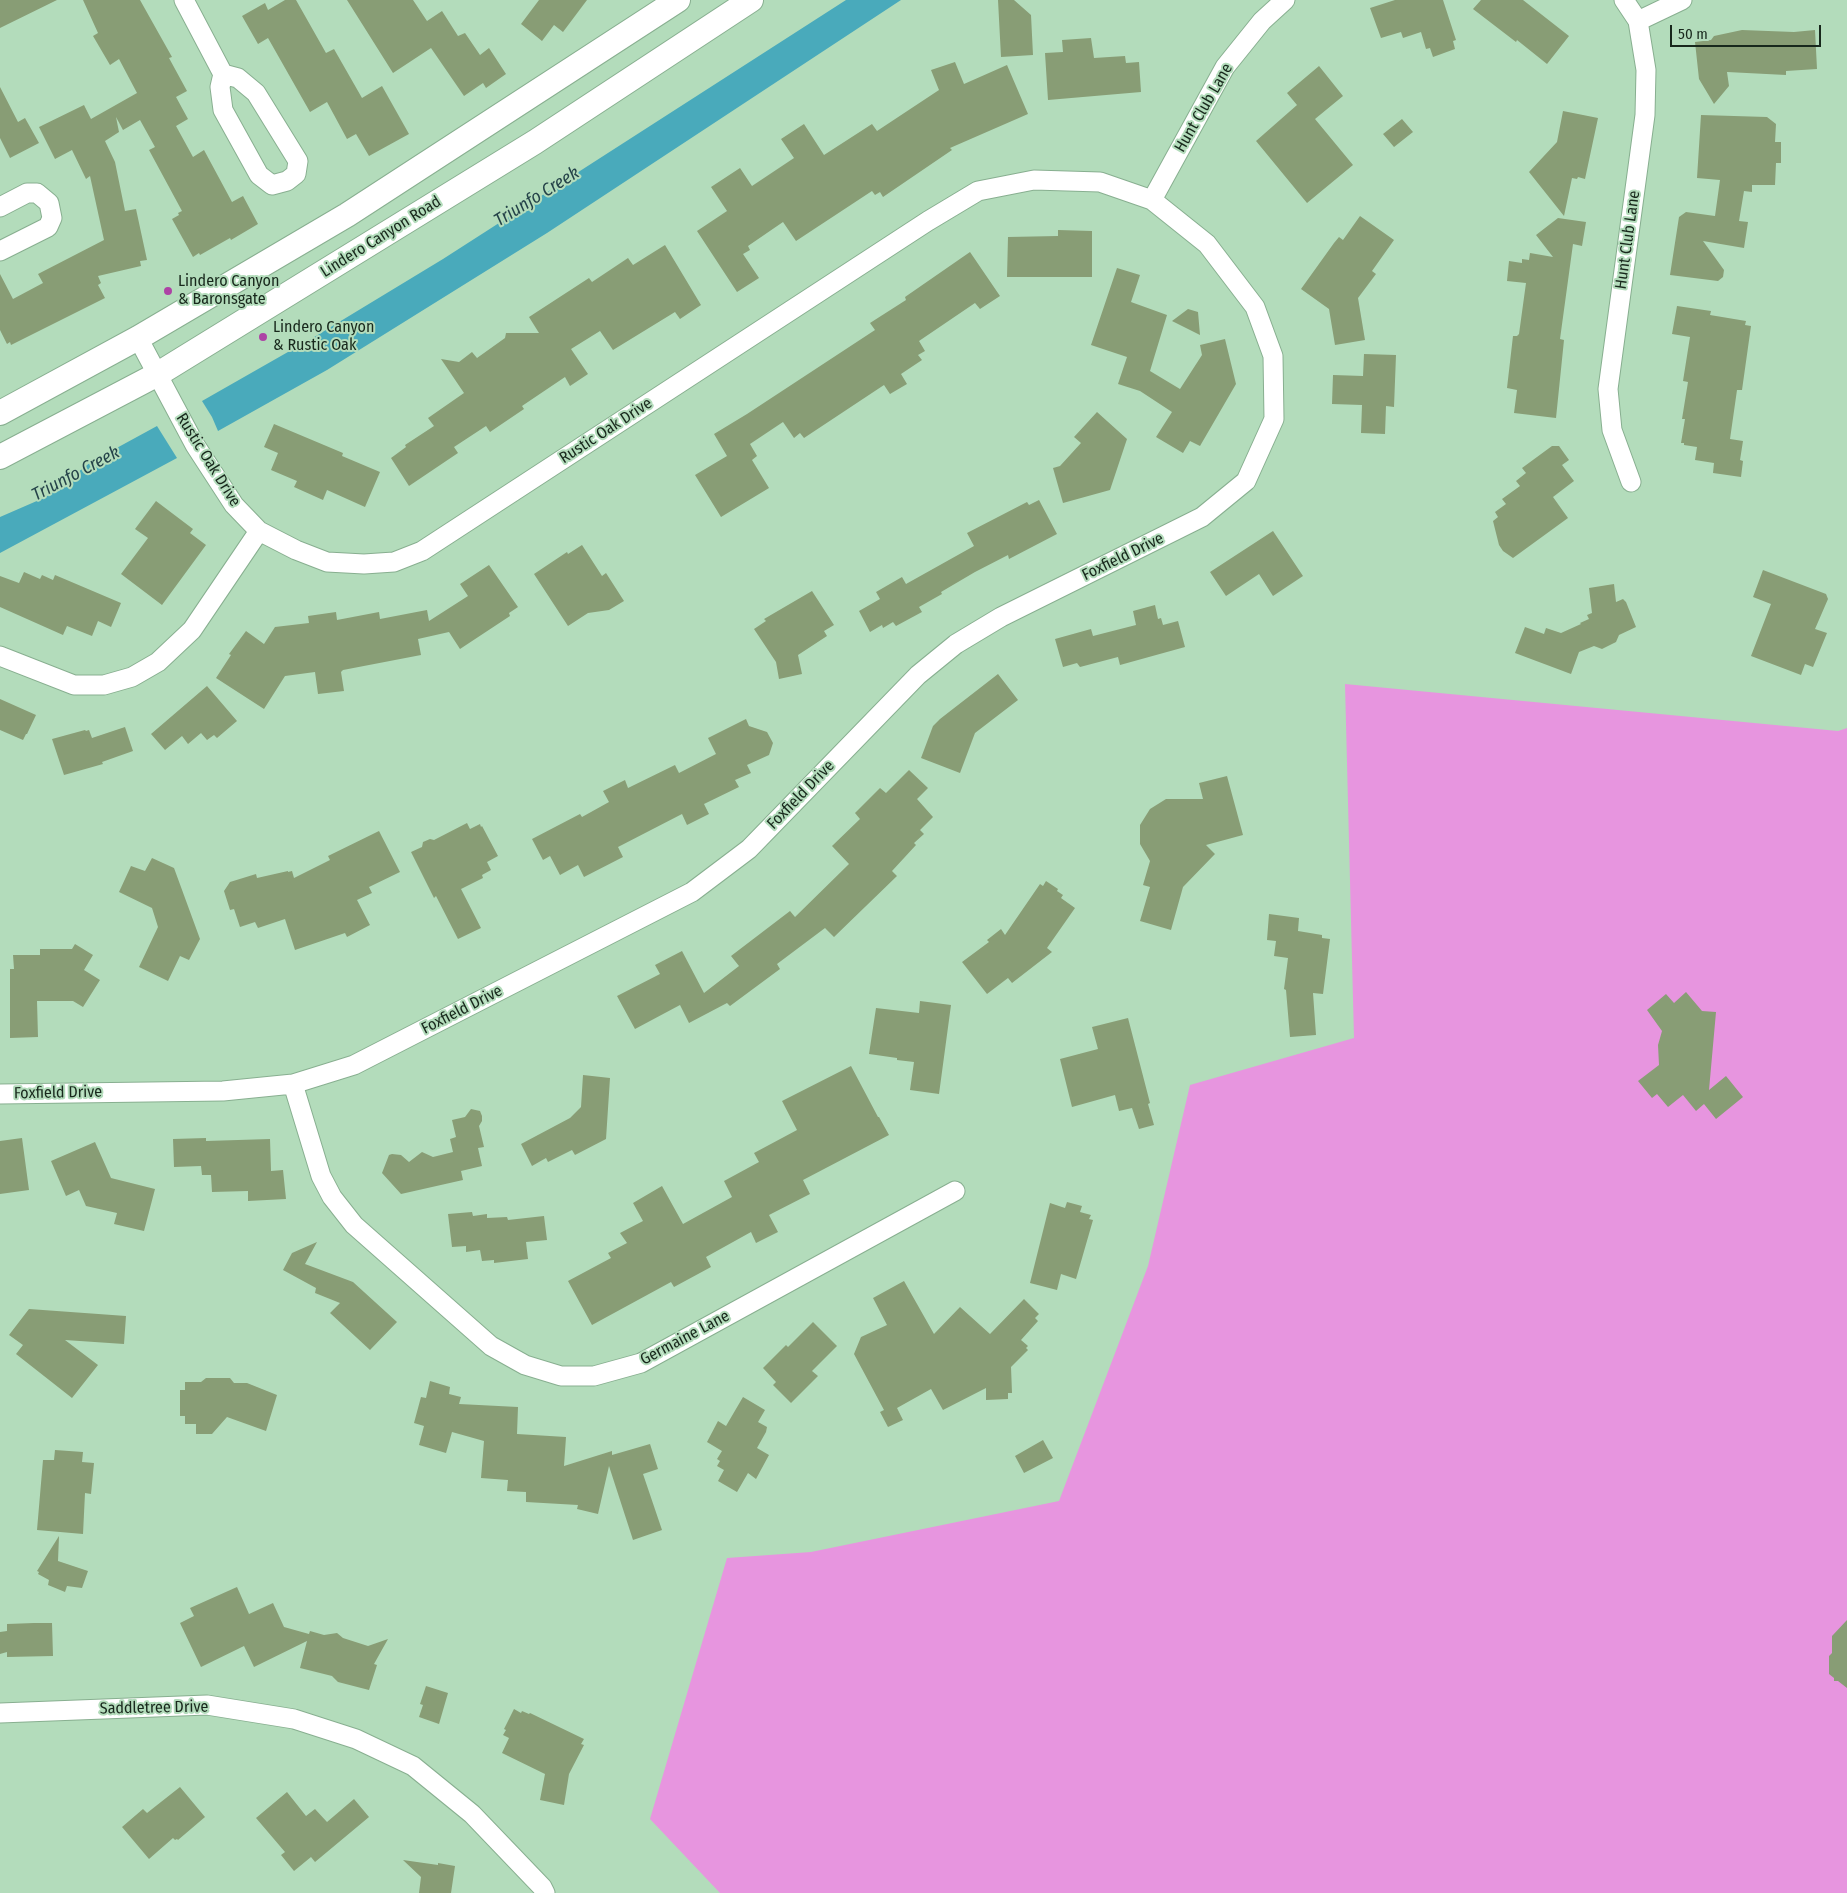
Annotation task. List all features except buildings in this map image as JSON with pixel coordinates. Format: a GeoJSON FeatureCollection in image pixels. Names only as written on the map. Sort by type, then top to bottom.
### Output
{"type":"FeatureCollection","features":[{"type":"Feature","properties":{"kind":"street"},"geometry":{"type":"LineString","coordinates":[[184,0],[223,74],[220,87],[223,110],[260,175],[272,185],[287,181],[296,174],[298,160],[256,93],[238,78],[223,74]]}},
{"type":"Feature","properties":{"kind":"street"},"geometry":{"type":"LineString","coordinates":[[0,412],[138,338],[347,215],[678,0]]}},
{"type":"Feature","properties":{"kind":"street","name":"Lindero Canyon Road"},"geometry":{"type":"LineString","coordinates":[[0,457],[158,374],[535,142],[751,0]]}},
{"type":"Feature","properties":{"kind":"street","name":"Hunt Club Lane"},"geometry":{"type":"LineString","coordinates":[[1152,200],[1225,67],[1262,21],[1285,0]]}},
{"type":"Feature","properties":{"kind":"street","name":"Hunt Club Lane"},"geometry":{"type":"LineString","coordinates":[[1624,0],[1638,21],[1646,70],[1645,115],[1608,389],[1612,430],[1632,482]]}},
{"type":"Feature","properties":{"kind":"street"},"geometry":{"type":"LineString","coordinates":[[1638,21],[1682,0]]}},
{"type":"Feature","properties":{"kind":"street","name":"Rustic Oak Drive"},"geometry":{"type":"LineString","coordinates":[[138,338],[200,453],[234,505],[259,531],[296,550],[327,562],[364,564],[394,562],[422,551],[928,221],[978,191],[1034,180],[1100,182],[1152,200]]}},
{"type":"Feature","properties":{"kind":"street"},"geometry":{"type":"LineString","coordinates":[[0,207],[27,193],[37,193],[49,203],[52,218],[48,227],[0,251]]}},
{"type":"Feature","properties":{"kind":"street","name":"Foxfield Drive"},"geometry":{"type":"LineString","coordinates":[[0,1094],[223,1091],[293,1084],[354,1065],[692,892],[750,849],[918,674],[956,644],[1001,617],[1202,517],[1246,481],[1274,419],[1272,356],[1255,307],[1208,244],[1152,200]]}},
{"type":"Feature","properties":{"kind":"street"},"geometry":{"type":"LineString","coordinates":[[0,656],[74,685],[104,684],[132,676],[158,662],[192,630],[259,531]]}},
{"type":"Feature","properties":{"kind":"street","name":"Germaine Lane"},"geometry":{"type":"LineString","coordinates":[[293,1084],[321,1176],[332,1197],[354,1225],[491,1346],[526,1365],[561,1376],[594,1376],[641,1363],[955,1191]]}},
{"type":"Feature","properties":{"kind":"street","name":"Saddletree Drive"},"geometry":{"type":"LineString","coordinates":[[0,1713],[207,1705],[294,1719],[356,1739],[413,1766],[472,1814],[542,1887],[545,1893]]}},
{"type":"Feature","properties":{"kind":"shaded area"},"geometry":{"type":"Polygon","coordinates":[[[1345,684],[1838,731],[1847,728],[1847,1893],[720,1893],[650,1819],[727,1558],[811,1552],[1059,1501],[1148,1266],[1190,1085],[1354,1038],[1345,684]]]}},
{"type":"Feature","properties":{"kind":"water"},"geometry":{"type":"Polygon","coordinates":[[[846,0],[901,0],[547,233],[327,370],[218,431],[202,401],[316,336],[443,259],[846,0]]]}},
{"type":"Feature","properties":{"kind":"water","name":"Triunfo Creek"},"geometry":{"type":"Polygon","coordinates":[[[157,426],[177,458],[0,553],[0,517],[46,497],[91,462],[157,426]]]}},
{"type":"Feature","properties":{"kind":"place","name":"Lindero Canyon & Baronsgate"},"geometry":{"type":"Point","coordinates":[168,291]}},
{"type":"Feature","properties":{"kind":"place","name":"Lindero Canyon & Rustic Oak"},"geometry":{"type":"Point","coordinates":[263,337]}}]}
